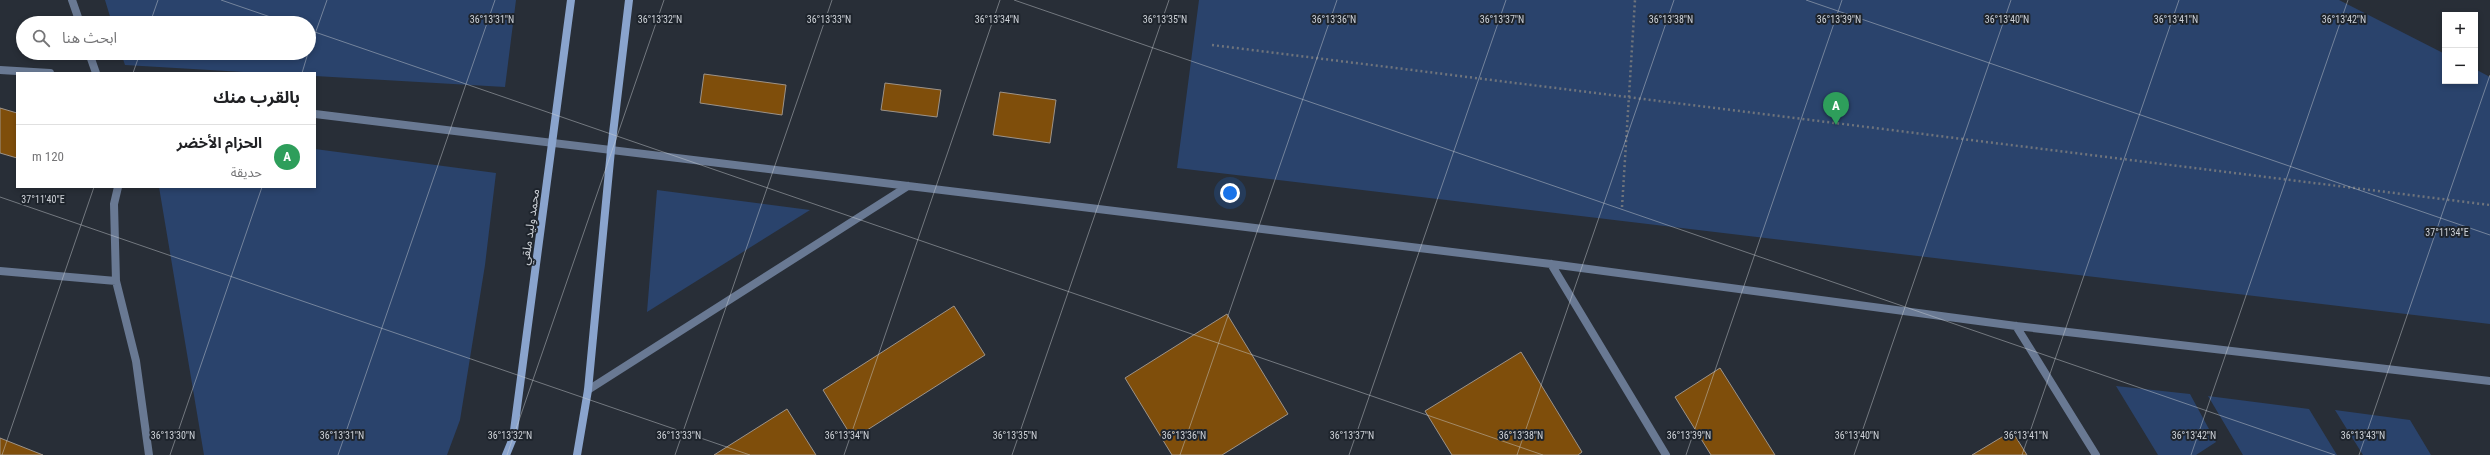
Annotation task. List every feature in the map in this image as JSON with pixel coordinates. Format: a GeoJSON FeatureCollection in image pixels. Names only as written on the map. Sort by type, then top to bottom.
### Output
{"type":"FeatureCollection","features":[{"type":"Feature","properties":{"kind":"street"},"geometry":{"type":"LineString","coordinates":[[72,0],[78,16]]}},
{"type":"Feature","properties":{"kind":"street","name":"محمد وليد ملقي"},"geometry":{"type":"LineString","coordinates":[[506,455],[513,438],[554,143],[571,0]]}},
{"type":"Feature","properties":{"kind":"street"},"geometry":{"type":"LineString","coordinates":[[577,455],[588,390],[611,150],[629,0]]}},
{"type":"Feature","properties":{"kind":"street"},"geometry":{"type":"LineString","coordinates":[[91,60],[96,72]]}},
{"type":"Feature","properties":{"kind":"street"},"geometry":{"type":"LineString","coordinates":[[0,70],[33,72]]}},
{"type":"Feature","properties":{"kind":"street"},"geometry":{"type":"LineString","coordinates":[[316,114],[1551,264],[2016,326],[2490,381]]}},
{"type":"Feature","properties":{"kind":"street"},"geometry":{"type":"LineString","coordinates":[[588,390],[908,186]]}},
{"type":"Feature","properties":{"kind":"street"},"geometry":{"type":"LineString","coordinates":[[118,188],[114,204],[116,281],[136,361],[149,455]]}},
{"type":"Feature","properties":{"kind":"street"},"geometry":{"type":"LineString","coordinates":[[1551,264],[1666,455]]}},
{"type":"Feature","properties":{"kind":"street"},"geometry":{"type":"LineString","coordinates":[[0,272],[116,281]]}},
{"type":"Feature","properties":{"kind":"street"},"geometry":{"type":"LineString","coordinates":[[2016,326],[2096,455]]}},
{"type":"Feature","properties":{"kind":"path"},"geometry":{"type":"LineString","coordinates":[[1622,207],[1635,0]]}},
{"type":"Feature","properties":{"kind":"path"},"geometry":{"type":"LineString","coordinates":[[1212,45],[2490,205]]}},
{"type":"Feature","properties":{"kind":"shaded area"},"geometry":{"type":"Polygon","coordinates":[[[105,0],[516,0],[505,87],[316,76],[316,72],[245,72],[125,65],[123,60],[316,60],[316,16],[110,16],[105,0]]]}},
{"type":"Feature","properties":{"kind":"shaded area"},"geometry":{"type":"Polygon","coordinates":[[[1199,0],[2339,0],[2442,52],[2442,84],[2478,84],[2478,71],[2490,77],[2490,324],[1177,168],[1199,0]]]}},
{"type":"Feature","properties":{"kind":"shaded area"},"geometry":{"type":"Polygon","coordinates":[[[316,149],[496,173],[485,265],[460,420],[447,455],[204,455],[159,188],[316,188],[316,149]]]}},
{"type":"Feature","properties":{"kind":"shaded area"},"geometry":{"type":"Polygon","coordinates":[[[657,190],[810,210],[647,312],[657,190]]]}},
{"type":"Feature","properties":{"kind":"shaded area"},"geometry":{"type":"Polygon","coordinates":[[[2116,386],[2190,394],[2216,442],[2196,455],[2158,455],[2116,386]]]}},
{"type":"Feature","properties":{"kind":"shaded area"},"geometry":{"type":"Polygon","coordinates":[[[2208,396],[2309,409],[2337,455],[2243,455],[2208,396]]]}},
{"type":"Feature","properties":{"kind":"shaded area"},"geometry":{"type":"Polygon","coordinates":[[[2335,410],[2410,420],[2431,455],[2363,455],[2335,410]]]}},
{"type":"Feature","properties":{"kind":"building"},"geometry":{"type":"Polygon","coordinates":[[[704,74],[786,85],[782,115],[700,103],[704,74]]]}},
{"type":"Feature","properties":{"kind":"building"},"geometry":{"type":"Polygon","coordinates":[[[885,83],[941,90],[937,117],[881,110],[885,83]]]}},
{"type":"Feature","properties":{"kind":"building"},"geometry":{"type":"Polygon","coordinates":[[[1000,92],[1056,100],[1050,143],[993,135],[1000,92]]]}},
{"type":"Feature","properties":{"kind":"building"},"geometry":{"type":"Polygon","coordinates":[[[0,108],[16,113],[16,158],[0,153],[0,108]]]}},
{"type":"Feature","properties":{"kind":"building"},"geometry":{"type":"Polygon","coordinates":[[[954,306],[985,355],[853,439],[823,390],[954,306]]]}},
{"type":"Feature","properties":{"kind":"building"},"geometry":{"type":"Polygon","coordinates":[[[1227,314],[1288,414],[1222,455],[1172,455],[1125,378],[1227,314]]]}},
{"type":"Feature","properties":{"kind":"building"},"geometry":{"type":"Polygon","coordinates":[[[1521,352],[1582,452],[1578,455],[1452,455],[1425,411],[1521,352]]]}},
{"type":"Feature","properties":{"kind":"building"},"geometry":{"type":"Polygon","coordinates":[[[1720,368],[1775,455],[1711,455],[1675,397],[1720,368]]]}},
{"type":"Feature","properties":{"kind":"building"},"geometry":{"type":"Polygon","coordinates":[[[787,409],[816,455],[714,455],[787,409]]]}},
{"type":"Feature","properties":{"kind":"building"},"geometry":{"type":"Polygon","coordinates":[[[2012,431],[2027,455],[1972,455],[2012,431]]]}},
{"type":"Feature","properties":{"kind":"building"},"geometry":{"type":"Polygon","coordinates":[[[0,438],[43,455],[0,455],[0,438]]]}},
{"type":"Feature","properties":{"kind":"place","name":"الحزام الأخضر"},"geometry":{"type":"Point","coordinates":[1836,125]}}]}
